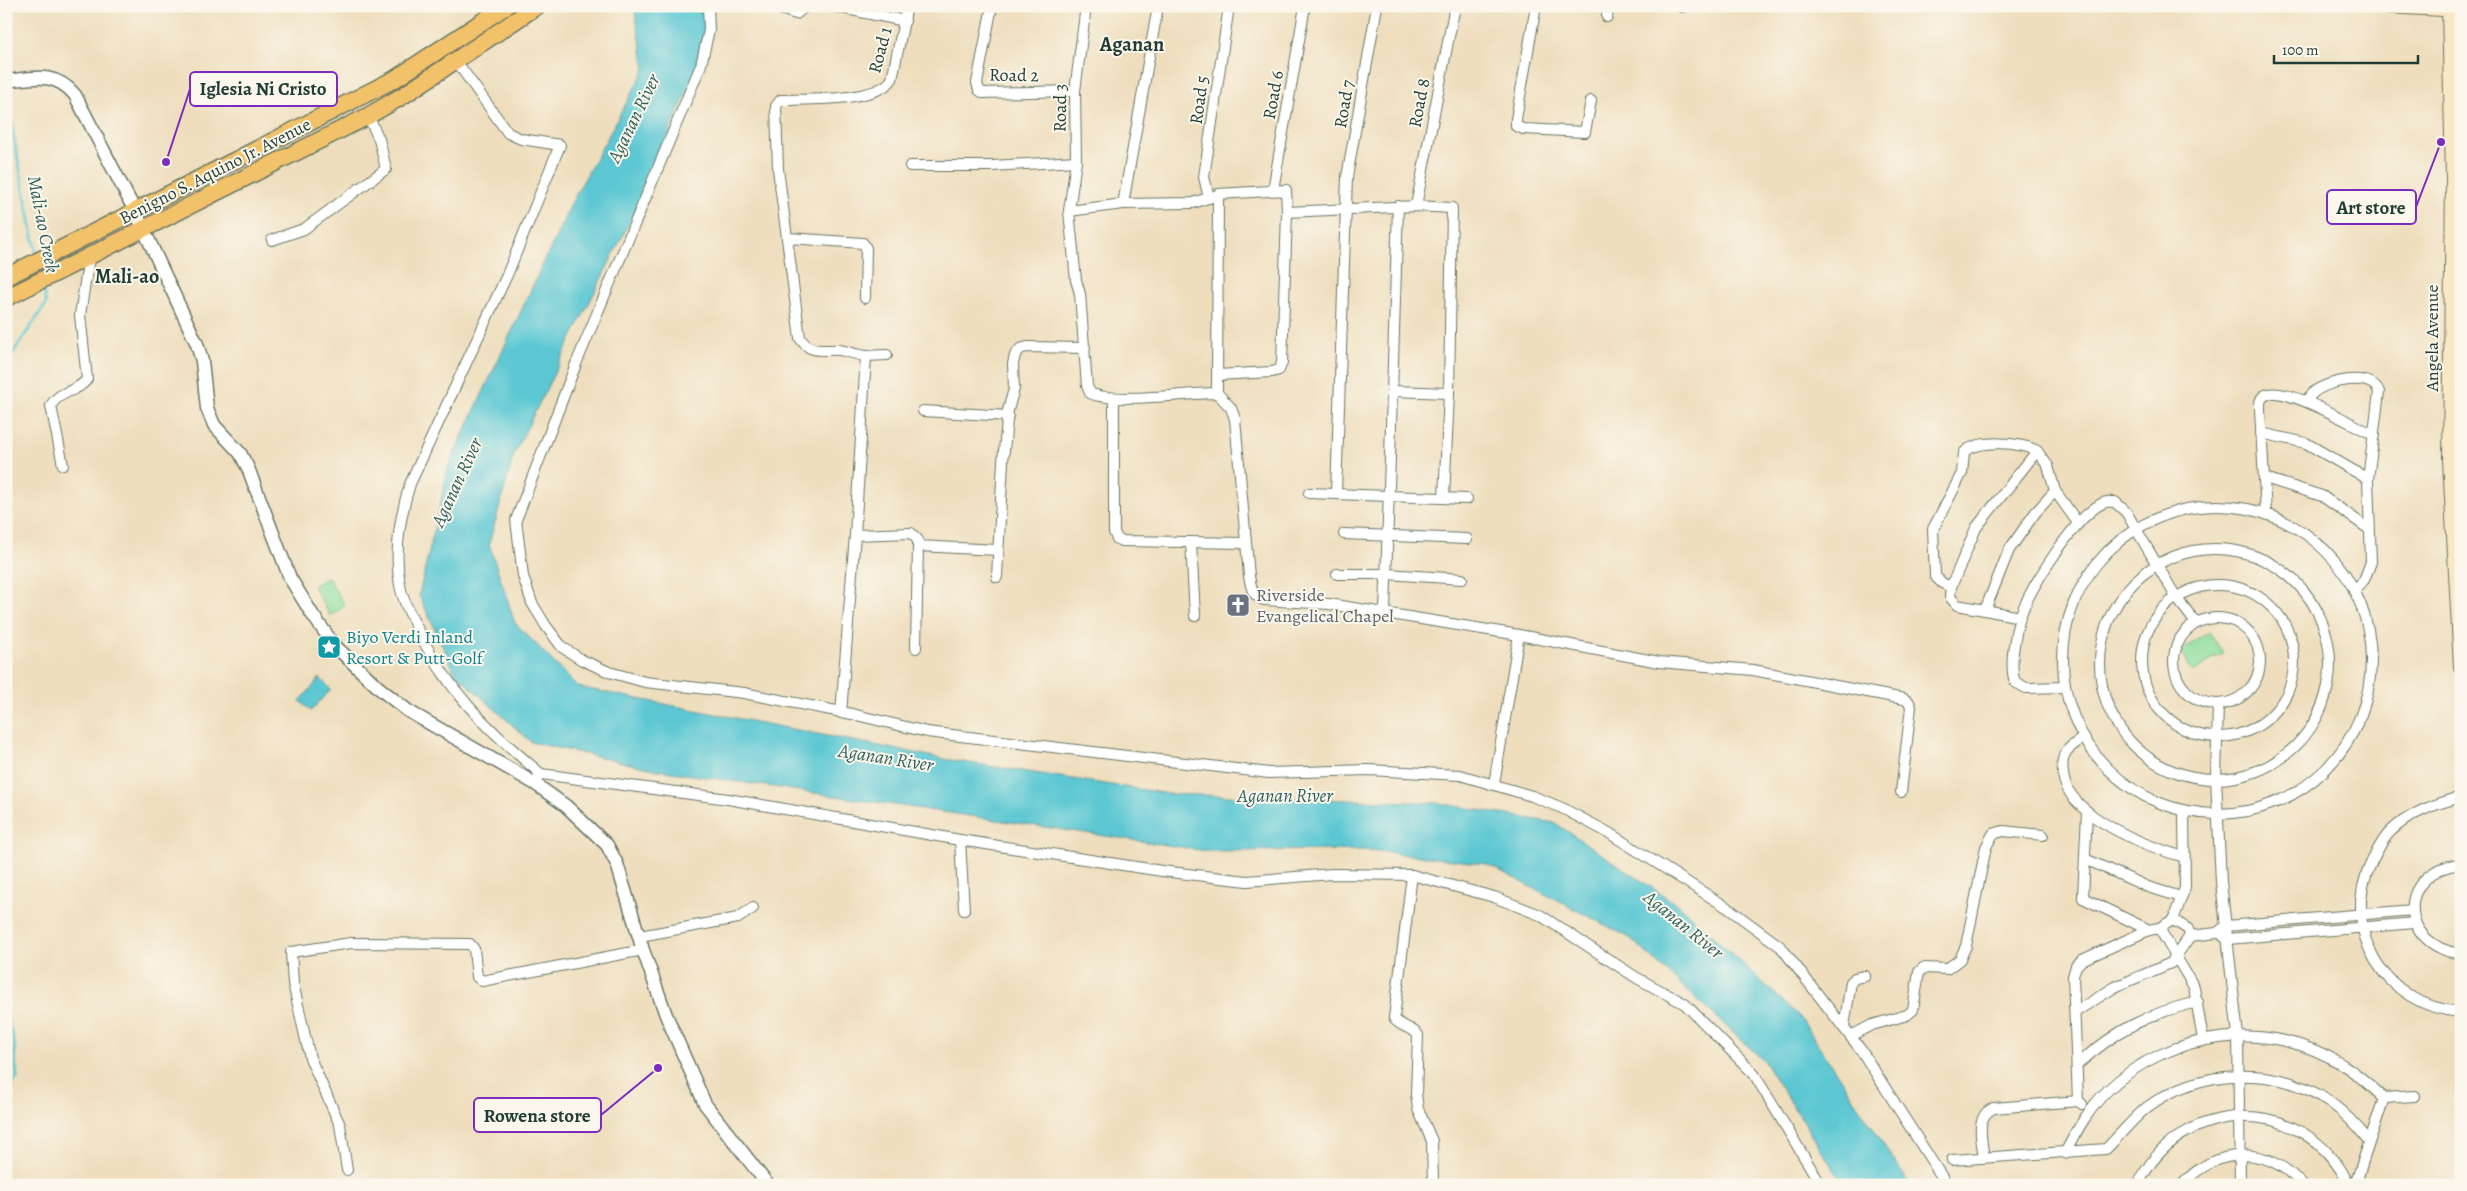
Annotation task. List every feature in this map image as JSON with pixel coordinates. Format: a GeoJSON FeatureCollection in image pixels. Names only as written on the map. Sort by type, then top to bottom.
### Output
{"type":"FeatureCollection","features":[{"type":"Feature","properties":{"kind":"main road","name":"Benigno S. Aquino Jr. Avenue"},"geometry":{"type":"LineString","coordinates":[[12,274],[136,213],[395,79],[506,6]]}},
{"type":"Feature","properties":{"kind":"main road","name":"Benigno S. Aquino Jr. Avenue"},"geometry":{"type":"LineString","coordinates":[[6,298],[368,116],[456,61],[537,6]]}},
{"type":"Feature","properties":{"kind":"main road"},"geometry":{"type":"LineString","coordinates":[[2387,6],[2455,9]]}},
{"type":"Feature","properties":{"kind":"main road","name":"Angela Avenue"},"geometry":{"type":"LineString","coordinates":[[2455,9],[2452,177],[2461,667]]}},
{"type":"Feature","properties":{"kind":"street"},"geometry":{"type":"LineString","coordinates":[[708,6],[708,30],[701,65],[576,364],[516,520],[522,569],[532,603],[562,647],[609,672],[645,682],[744,693],[927,732],[1269,773],[1369,770],[1460,775],[1494,784],[1562,808],[1594,825],[1768,936],[1781,947],[1851,1036],[1947,1185]]}},
{"type":"Feature","properties":{"kind":"street"},"geometry":{"type":"LineString","coordinates":[[772,6],[796,14],[806,6]]}},
{"type":"Feature","properties":{"kind":"street"},"geometry":{"type":"LineString","coordinates":[[832,6],[905,20]]}},
{"type":"Feature","properties":{"kind":"street","name":"Road 1"},"geometry":{"type":"LineString","coordinates":[[788,238],[778,169],[776,106],[781,100],[842,97],[876,90],[888,85],[892,79],[907,6]]}},
{"type":"Feature","properties":{"kind":"street","name":"Road 2"},"geometry":{"type":"LineString","coordinates":[[992,6],[977,83],[979,90],[983,93],[1075,92]]}},
{"type":"Feature","properties":{"kind":"street","name":"Road 3"},"geometry":{"type":"LineString","coordinates":[[1086,6],[1075,92],[1076,161],[1069,211],[1085,348],[1087,386],[1090,393],[1097,397],[1114,399]]}},
{"type":"Feature","properties":{"kind":"street"},"geometry":{"type":"LineString","coordinates":[[1123,204],[1158,6]]}},
{"type":"Feature","properties":{"kind":"street","name":"Road 5"},"geometry":{"type":"LineString","coordinates":[[1217,393],[1213,196],[1204,177],[1229,6]]}},
{"type":"Feature","properties":{"kind":"street","name":"Road 6"},"geometry":{"type":"LineString","coordinates":[[1273,190],[1305,6]]}},
{"type":"Feature","properties":{"kind":"street","name":"Road 7"},"geometry":{"type":"LineString","coordinates":[[1336,493],[1347,177],[1377,6]]}},
{"type":"Feature","properties":{"kind":"street","name":"Road 8"},"geometry":{"type":"LineString","coordinates":[[1416,206],[1455,6]]}},
{"type":"Feature","properties":{"kind":"street"},"geometry":{"type":"LineString","coordinates":[[1536,6],[1516,126],[1523,129],[1585,132],[1590,101]]}},
{"type":"Feature","properties":{"kind":"street"},"geometry":{"type":"LineString","coordinates":[[1607,17],[1609,6]]}},
{"type":"Feature","properties":{"kind":"street"},"geometry":{"type":"LineString","coordinates":[[456,61],[508,133],[521,139],[560,145],[506,275],[410,484],[400,520],[398,551],[400,586],[424,643],[447,682],[470,710],[607,845],[618,864],[643,950],[666,1015],[705,1104],[768,1185]]}},
{"type":"Feature","properties":{"kind":"street"},"geometry":{"type":"LineString","coordinates":[[6,81],[50,77],[68,87],[75,95],[136,213],[197,344],[202,361],[208,408],[214,425],[240,453],[248,468],[290,578],[334,645],[386,694],[408,711],[538,778],[728,799],[960,840],[1162,871],[1247,881],[1332,874],[1412,875],[1494,897],[1540,915],[1637,978],[1685,1004],[1754,1074],[1821,1185]]}},
{"type":"Feature","properties":{"kind":"street"},"geometry":{"type":"LineString","coordinates":[[272,240],[304,229],[386,169],[379,139],[368,116]]}},
{"type":"Feature","properties":{"kind":"street"},"geometry":{"type":"LineString","coordinates":[[910,166],[992,166],[1076,161]]}},
{"type":"Feature","properties":{"kind":"street"},"geometry":{"type":"LineString","coordinates":[[1069,211],[1123,204],[1192,203],[1213,196],[1286,190],[1287,212],[1282,363],[1279,370],[1272,372],[1217,375]]}},
{"type":"Feature","properties":{"kind":"street"},"geometry":{"type":"LineString","coordinates":[[1287,212],[1398,206],[1452,208],[1449,393],[1444,498]]}},
{"type":"Feature","properties":{"kind":"street"},"geometry":{"type":"LineString","coordinates":[[1385,614],[1398,206]]}},
{"type":"Feature","properties":{"kind":"street"},"geometry":{"type":"LineString","coordinates":[[865,298],[866,248],[864,244],[788,238],[800,338],[805,346],[814,351],[842,351],[866,356],[887,355]]}},
{"type":"Feature","properties":{"kind":"street"},"geometry":{"type":"LineString","coordinates":[[63,465],[51,406],[53,401],[82,386],[87,379],[80,315],[89,257]]}},
{"type":"Feature","properties":{"kind":"street"},"geometry":{"type":"LineString","coordinates":[[996,577],[1008,416],[1014,388],[1013,364],[1015,355],[1020,349],[1026,347],[1085,348]]}},
{"type":"Feature","properties":{"kind":"street"},"geometry":{"type":"LineString","coordinates":[[841,713],[855,535],[866,356]]}},
{"type":"Feature","properties":{"kind":"street"},"geometry":{"type":"LineString","coordinates":[[2306,401],[2314,391],[2323,386],[2348,380],[2364,381],[2373,384],[2379,392],[2368,479],[2368,530],[2371,562],[2364,580],[2354,591]]}},
{"type":"Feature","properties":{"kind":"street"},"geometry":{"type":"LineString","coordinates":[[1393,392],[1449,393]]}},
{"type":"Feature","properties":{"kind":"street"},"geometry":{"type":"LineString","coordinates":[[1245,543],[1122,541],[1117,539],[1114,532],[1114,399],[1217,393],[1231,408],[1235,419],[1248,576],[1252,592],[1258,598],[1329,604],[1519,635],[1659,662],[1753,670],[1904,699],[1909,702],[1910,707],[1901,792]]}},
{"type":"Feature","properties":{"kind":"street"},"geometry":{"type":"LineString","coordinates":[[2266,514],[2260,403],[2264,395],[2274,393],[2306,401],[2374,435]]}},
{"type":"Feature","properties":{"kind":"street"},"geometry":{"type":"LineString","coordinates":[[923,411],[1008,416]]}},
{"type":"Feature","properties":{"kind":"street"},"geometry":{"type":"LineString","coordinates":[[2262,433],[2285,436],[2306,443],[2368,479]]}},
{"type":"Feature","properties":{"kind":"street"},"geometry":{"type":"LineString","coordinates":[[1951,587],[1942,583],[1936,576],[1933,529],[1962,472],[1964,453],[1975,446],[2006,443],[2030,446],[2037,451],[2048,466],[2055,491],[2078,523]]}},
{"type":"Feature","properties":{"kind":"street"},"geometry":{"type":"LineString","coordinates":[[2020,617],[1957,606],[1950,597],[1951,587],[1976,528],[2037,451]]}},
{"type":"Feature","properties":{"kind":"street"},"geometry":{"type":"LineString","coordinates":[[2265,478],[2322,496],[2368,530]]}},
{"type":"Feature","properties":{"kind":"street"},"geometry":{"type":"LineString","coordinates":[[1985,610],[2009,550],[2034,513],[2055,491]]}},
{"type":"Feature","properties":{"kind":"street"},"geometry":{"type":"LineString","coordinates":[[1309,493],[1467,499]]}},
{"type":"Feature","properties":{"kind":"street"},"geometry":{"type":"LineString","coordinates":[[2065,687],[2026,688],[2015,682],[2014,648],[2020,617],[2038,581],[2078,523],[2105,502],[2115,502],[2126,512],[2176,596],[2196,623]]}},
{"type":"Feature","properties":{"kind":"street"},"geometry":{"type":"LineString","coordinates":[[2196,507],[2241,508],[2266,514],[2298,529],[2314,540],[2341,569],[2354,591],[2367,622],[2372,662],[2366,702],[2351,738],[2327,770],[2296,794],[2259,810],[2219,815],[2184,811],[2159,803],[2137,792],[2116,777],[2098,758],[2084,737],[2073,715],[2065,687],[2063,650],[2066,630],[2079,591],[2102,556],[2136,527],[2174,512],[2196,507]]}},
{"type":"Feature","properties":{"kind":"street"},"geometry":{"type":"LineString","coordinates":[[855,535],[911,533],[918,540],[916,648]]}},
{"type":"Feature","properties":{"kind":"street"},"geometry":{"type":"LineString","coordinates":[[1344,534],[1388,534],[1467,539]]}},
{"type":"Feature","properties":{"kind":"street"},"geometry":{"type":"LineString","coordinates":[[1191,542],[1195,616]]}},
{"type":"Feature","properties":{"kind":"street"},"geometry":{"type":"LineString","coordinates":[[918,546],[998,550]]}},
{"type":"Feature","properties":{"kind":"street"},"geometry":{"type":"LineString","coordinates":[[2219,549],[2244,553],[2268,562],[2289,576],[2306,594],[2316,609],[2327,641],[2329,674],[2326,691],[2314,722],[2304,736],[2286,754],[2265,768],[2232,778],[2216,779],[2194,777],[2174,771],[2149,757],[2124,733],[2112,715],[2104,695],[2100,674],[2100,653],[2104,632],[2112,612],[2123,594],[2137,578],[2157,564],[2185,552],[2219,549]]}},
{"type":"Feature","properties":{"kind":"street"},"geometry":{"type":"LineString","coordinates":[[1337,574],[1387,574],[1462,579]]}},
{"type":"Feature","properties":{"kind":"street"},"geometry":{"type":"LineString","coordinates":[[2217,584],[2245,589],[2269,605],[2279,615],[2292,641],[2294,670],[2286,697],[2278,709],[2256,728],[2243,733],[2218,737],[2196,734],[2178,726],[2163,714],[2152,698],[2144,680],[2142,662],[2144,642],[2156,617],[2176,596],[2189,590],[2217,584]]}},
{"type":"Feature","properties":{"kind":"street"},"geometry":{"type":"LineString","coordinates":[[2216,617],[2227,618],[2246,628],[2258,646],[2260,667],[2252,687],[2235,700],[2218,704],[2203,702],[2193,697],[2179,681],[2175,670],[2176,648],[2180,638],[2196,623],[2216,617]]}},
{"type":"Feature","properties":{"kind":"street"},"geometry":{"type":"LineString","coordinates":[[1494,784],[1519,635]]}},
{"type":"Feature","properties":{"kind":"street"},"geometry":{"type":"LineString","coordinates":[[2218,704],[2216,779],[2221,882],[2238,1036],[2240,1185]]}},
{"type":"Feature","properties":{"kind":"street"},"geometry":{"type":"LineString","coordinates":[[2084,737],[2067,750],[2062,767],[2064,783],[2087,811],[2130,838],[2184,857]]}},
{"type":"Feature","properties":{"kind":"street"},"geometry":{"type":"LineString","coordinates":[[2461,797],[2423,810],[2389,833],[2368,870],[2360,899],[2361,928],[2375,960],[2397,986],[2413,998],[2430,1006],[2448,1012],[2461,1012]]}},
{"type":"Feature","properties":{"kind":"street"},"geometry":{"type":"LineString","coordinates":[[2087,811],[2083,898],[2154,929],[2175,954],[2191,980],[2198,1002],[2203,1040]]}},
{"type":"Feature","properties":{"kind":"street"},"geometry":{"type":"LineString","coordinates":[[2089,1111],[2078,1101],[2073,976],[2076,966],[2082,960],[2173,920],[2186,888],[2184,811]]}},
{"type":"Feature","properties":{"kind":"street"},"geometry":{"type":"LineString","coordinates":[[1851,1036],[1872,1025],[1907,1015],[1915,1004],[1919,972],[1923,968],[1947,969],[1960,959],[1966,946],[1986,847],[1993,834],[2003,831],[2043,835]]}},
{"type":"Feature","properties":{"kind":"street"},"geometry":{"type":"LineString","coordinates":[[960,840],[964,910]]}},
{"type":"Feature","properties":{"kind":"street"},"geometry":{"type":"LineString","coordinates":[[2085,860],[2148,887],[2181,897]]}},
{"type":"Feature","properties":{"kind":"street"},"geometry":{"type":"LineString","coordinates":[[2461,864],[2444,866],[2424,878],[2416,893],[2413,910],[2415,923],[2428,942],[2438,948],[2461,954]]}},
{"type":"Feature","properties":{"kind":"street"},"geometry":{"type":"LineString","coordinates":[[1412,875],[1394,1018],[1396,1022],[1413,1029],[1418,1035],[1416,1094],[1418,1109],[1432,1141],[1433,1185]]}},
{"type":"Feature","properties":{"kind":"street"},"geometry":{"type":"LineString","coordinates":[[640,936],[738,918],[753,908]]}},
{"type":"Feature","properties":{"kind":"street"},"geometry":{"type":"LineString","coordinates":[[2075,1012],[2115,987],[2170,963],[2190,936],[2218,933],[2226,926],[2413,910]]}},
{"type":"Feature","properties":{"kind":"street"},"geometry":{"type":"LineString","coordinates":[[2173,920],[2188,929],[2190,936]]}},
{"type":"Feature","properties":{"kind":"street"},"geometry":{"type":"LineString","coordinates":[[2218,933],[2228,939],[2415,923]]}},
{"type":"Feature","properties":{"kind":"street"},"geometry":{"type":"LineString","coordinates":[[347,1170],[340,1125],[310,1058],[293,984],[291,952],[351,943],[470,944],[474,949],[477,977],[482,981],[643,950]]}},
{"type":"Feature","properties":{"kind":"street"},"geometry":{"type":"LineString","coordinates":[[1844,1027],[1851,982],[1855,978],[1865,976]]}},
{"type":"Feature","properties":{"kind":"street"},"geometry":{"type":"LineString","coordinates":[[2077,1065],[2098,1046],[2129,1026],[2171,1008],[2198,1002]]}},
{"type":"Feature","properties":{"kind":"street"},"geometry":{"type":"LineString","coordinates":[[2065,1153],[2089,1111],[2107,1091],[2144,1063],[2177,1047],[2203,1040],[2238,1036],[2283,1040],[2318,1051],[2342,1064],[2384,1098],[2414,1096]]}},
{"type":"Feature","properties":{"kind":"street"},"geometry":{"type":"LineString","coordinates":[[1952,1160],[2106,1150],[2145,1109],[2164,1096],[2210,1078],[2239,1075],[2259,1076],[2308,1089],[2331,1103],[2352,1121],[2369,1141]]}},
{"type":"Feature","properties":{"kind":"street"},"geometry":{"type":"LineString","coordinates":[[2355,1185],[2384,1098]]}},
{"type":"Feature","properties":{"kind":"street"},"geometry":{"type":"LineString","coordinates":[[1984,1158],[1981,1124],[1982,1116],[1986,1111],[1994,1108],[2078,1101]]}},
{"type":"Feature","properties":{"kind":"street"},"geometry":{"type":"LineString","coordinates":[[2138,1185],[2148,1165],[2162,1149],[2179,1135],[2211,1121],[2239,1116],[2274,1120],[2300,1131],[2332,1157],[2349,1185]]}},
{"type":"Feature","properties":{"kind":"street"},"geometry":{"type":"LineString","coordinates":[[2182,1185],[2191,1174],[2206,1164],[2223,1157],[2241,1155],[2261,1158],[2279,1164],[2302,1185]]}},
{"type":"Feature","properties":{"kind":"green space"},"geometry":{"type":"Polygon","coordinates":[[[328,577],[345,606],[330,616],[313,586],[328,577]]]}},
{"type":"Feature","properties":{"kind":"green space"},"geometry":{"type":"Polygon","coordinates":[[[2209,632],[2223,653],[2193,672],[2180,651],[2209,632]]]}},
{"type":"Feature","properties":{"kind":"water","name":"Aganan River"},"geometry":{"type":"Polygon","coordinates":[[[634,6],[712,6],[711,35],[639,203],[514,454],[489,544],[515,623],[578,687],[950,760],[1170,794],[1438,803],[1555,823],[1681,907],[1800,1017],[1910,1185],[1844,1185],[1763,1060],[1630,938],[1487,864],[1369,850],[1207,851],[658,770],[531,742],[455,673],[419,595],[449,465],[574,198],[645,69],[634,6]]]}},
{"type":"Feature","properties":{"kind":"water"},"geometry":{"type":"Polygon","coordinates":[[[320,678],[331,689],[311,711],[300,701],[320,678]]]}},
{"type":"Feature","properties":{"kind":"waterway","name":"Mali-ao Creek"},"geometry":{"type":"LineString","coordinates":[[7,84],[13,134],[37,256]]}},
{"type":"Feature","properties":{"kind":"waterway","name":"Mali-ao Creek"},"geometry":{"type":"LineString","coordinates":[[6,363],[46,304],[43,286]]}},
{"type":"Feature","properties":{"kind":"waterway","name":"Mali-ao Creek"},"geometry":{"type":"LineString","coordinates":[[6,698],[8,704],[6,706]]}},
{"type":"Feature","properties":{"kind":"waterway","name":"Mali-ao Creek"},"geometry":{"type":"LineString","coordinates":[[6,1014],[14,1042],[17,1078],[6,1091]]}},
{"type":"Feature","properties":{"kind":"place","name":"Art store"},"geometry":{"type":"Point","coordinates":[2441,142]}},
{"type":"Feature","properties":{"kind":"place","name":"Iglesia Ni Cristo"},"geometry":{"type":"Point","coordinates":[166,162]}},
{"type":"Feature","properties":{"kind":"place","name":"Riverside Evangelical Chapel"},"geometry":{"type":"Point","coordinates":[1238,605]}},
{"type":"Feature","properties":{"kind":"place","name":"Biyo Verdi Inland Resort & Putt-Golf"},"geometry":{"type":"Point","coordinates":[329,647]}},
{"type":"Feature","properties":{"kind":"place","name":"Rowena store"},"geometry":{"type":"Point","coordinates":[658,1068]}},
{"type":"Feature","properties":{"kind":"district","name":"Aganan"},"geometry":{"type":"Point","coordinates":[1132,44]}},
{"type":"Feature","properties":{"kind":"district","name":"Mali-ao"},"geometry":{"type":"Point","coordinates":[127,276]}}]}
